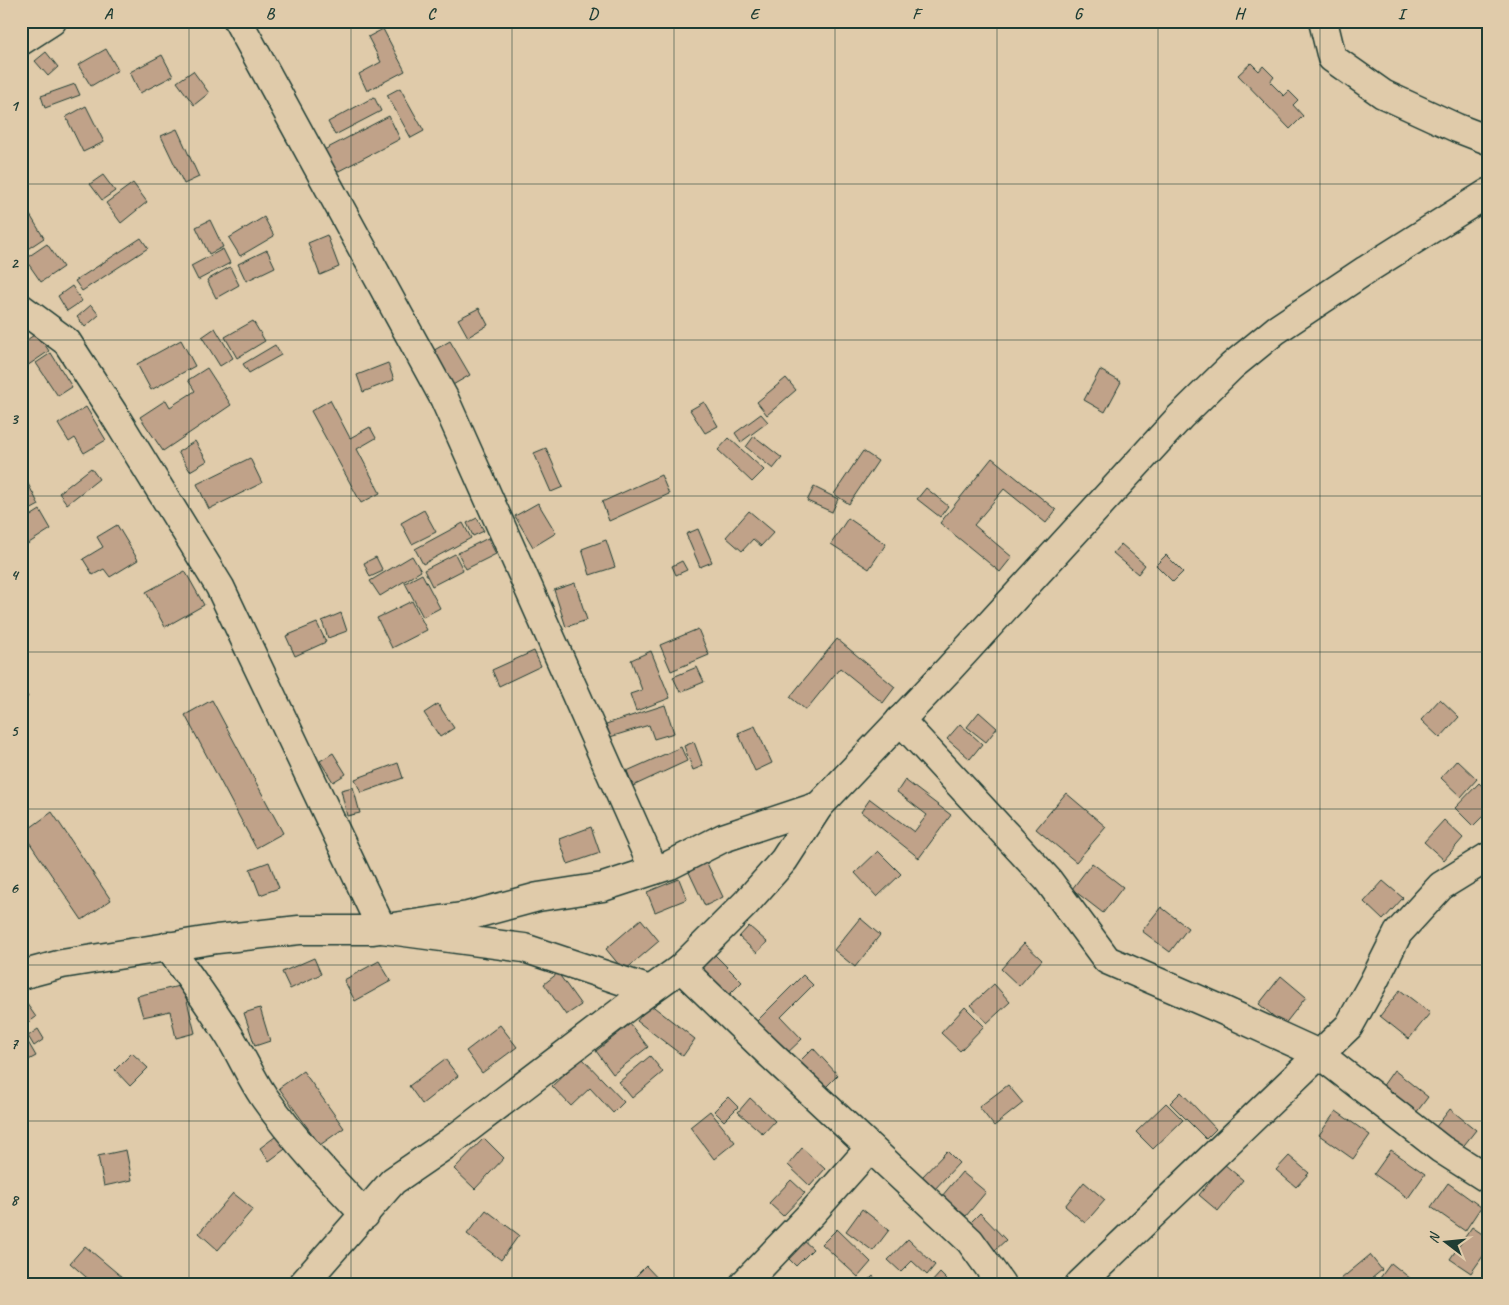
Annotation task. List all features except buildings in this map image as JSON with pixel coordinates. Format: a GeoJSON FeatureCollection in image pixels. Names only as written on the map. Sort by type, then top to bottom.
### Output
{"type":"FeatureCollection","features":[{"type":"Feature","properties":{"kind":"street"},"geometry":{"type":"LineString","coordinates":[[21,41],[52,21]]}},
{"type":"Feature","properties":{"kind":"street"},"geometry":{"type":"LineString","coordinates":[[238,21],[444,398],[654,870]]}},
{"type":"Feature","properties":{"kind":"street"},"geometry":{"type":"LineString","coordinates":[[1322,21],[1332,58],[1383,94],[1488,140]]}},
{"type":"Feature","properties":{"kind":"street"},"geometry":{"type":"LineString","coordinates":[[303,1284],[393,1181],[450,1142],[681,968],[746,903],[784,860],[819,806],[1084,523],[1180,417],[1232,366],[1276,330],[1366,270],[1488,193]]}},
{"type":"Feature","properties":{"kind":"street"},"geometry":{"type":"LineString","coordinates":[[21,308],[67,342],[220,587],[382,929]]}},
{"type":"Feature","properties":{"kind":"street"},"geometry":{"type":"LineString","coordinates":[[900,720],[1048,880],[1107,960],[1319,1054],[1441,1149],[1488,1179]]}},
{"type":"Feature","properties":{"kind":"street"},"geometry":{"type":"LineString","coordinates":[[21,975],[62,964],[217,938],[299,930],[382,929],[468,916],[538,897],[603,887],[670,865],[723,838],[819,806]]}},
{"type":"Feature","properties":{"kind":"street"},"geometry":{"type":"LineString","coordinates":[[1080,1284],[1349,1026],[1374,982],[1398,933],[1441,886],[1488,857]]}},
{"type":"Feature","properties":{"kind":"street"},"geometry":{"type":"LineString","coordinates":[[382,929],[524,948],[650,990]]}},
{"type":"Feature","properties":{"kind":"street"},"geometry":{"type":"LineString","coordinates":[[168,946],[240,1053],[262,1095],[314,1161],[365,1215]]}},
{"type":"Feature","properties":{"kind":"street"},"geometry":{"type":"LineString","coordinates":[[681,968],[970,1241],[1001,1284]]}},
{"type":"Feature","properties":{"kind":"street"},"geometry":{"type":"LineString","coordinates":[[744,1284],[813,1212],[870,1148]]}}]}
